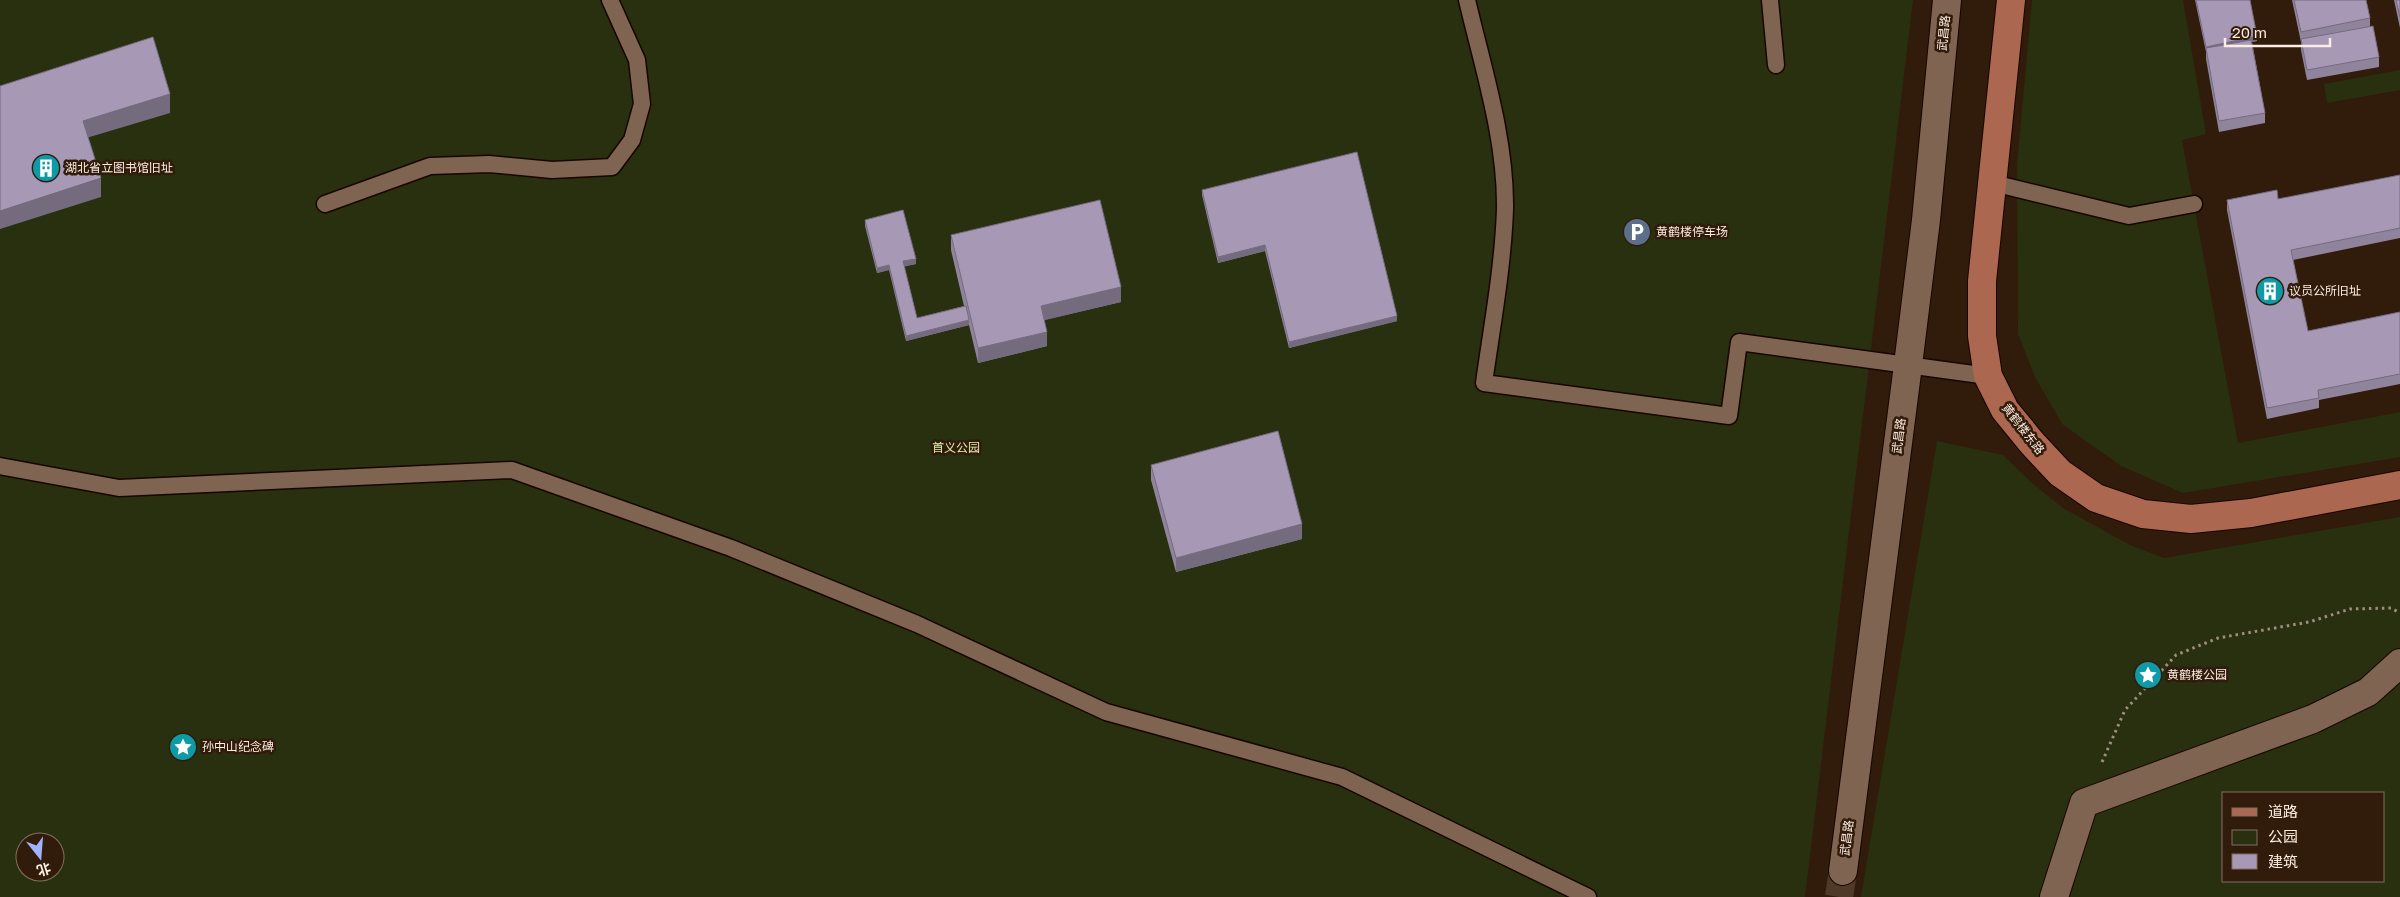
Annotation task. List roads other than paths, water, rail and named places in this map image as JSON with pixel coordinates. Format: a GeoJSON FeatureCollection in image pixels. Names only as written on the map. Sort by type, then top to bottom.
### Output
{"type":"FeatureCollection","features":[{"type":"Feature","properties":{"kind":"main road","name":"黄鹤楼东路"},"geometry":{"type":"LineString","coordinates":[[2011,0],[1982,281],[1982,336],[1988,376],[2005,410],[2032,444],[2060,473],[2096,498],[2143,514],[2191,519],[2251,513],[2400,485]]}},
{"type":"Feature","properties":{"kind":"street","name":"武昌路"},"geometry":{"type":"LineString","coordinates":[[1843,871],[1908,366],[1947,0]]}},
{"type":"Feature","properties":{"kind":"street"},"geometry":{"type":"LineString","coordinates":[[2054,897],[2084,803],[2313,719],[2368,692],[2400,663]]}},
{"type":"Feature","properties":{"kind":"lane"},"geometry":{"type":"LineString","coordinates":[[325,204],[430,166],[488,164],[552,170],[612,167],[632,140],[642,104],[637,60],[610,0]]}},
{"type":"Feature","properties":{"kind":"lane"},"geometry":{"type":"LineString","coordinates":[[1467,0],[1500,146],[1505,209],[1484,383],[1729,416],[1739,342],[1988,376]]}},
{"type":"Feature","properties":{"kind":"lane"},"geometry":{"type":"LineString","coordinates":[[1770,0],[1776,65]]}},
{"type":"Feature","properties":{"kind":"lane"},"geometry":{"type":"LineString","coordinates":[[1993,183],[2129,216],[2194,204]]}},
{"type":"Feature","properties":{"kind":"lane"},"geometry":{"type":"LineString","coordinates":[[0,466],[119,488],[512,470],[731,548],[899,617],[1106,712],[1342,777],[1588,897]]}},
{"type":"Feature","properties":{"kind":"tunnel"},"geometry":{"type":"LineString","coordinates":[[1839,897],[1843,871]]}},
{"type":"Feature","properties":{"kind":"place","name":"湖北省立图书馆旧址"},"geometry":{"type":"Point","coordinates":[46,168]}},
{"type":"Feature","properties":{"kind":"place","name":"黄鹤楼停车场"},"geometry":{"type":"Point","coordinates":[1637,232]}},
{"type":"Feature","properties":{"kind":"place","name":"议员公所旧址"},"geometry":{"type":"Point","coordinates":[2270,291]}},
{"type":"Feature","properties":{"kind":"place","name":"黄鹤楼公园"},"geometry":{"type":"Point","coordinates":[2148,675]}},
{"type":"Feature","properties":{"kind":"place","name":"孙中山纪念碑"},"geometry":{"type":"Point","coordinates":[183,747]}},
{"type":"Feature","properties":{"kind":"park label","name":"首义公园"},"geometry":{"type":"Point","coordinates":[956,448]}}]}
